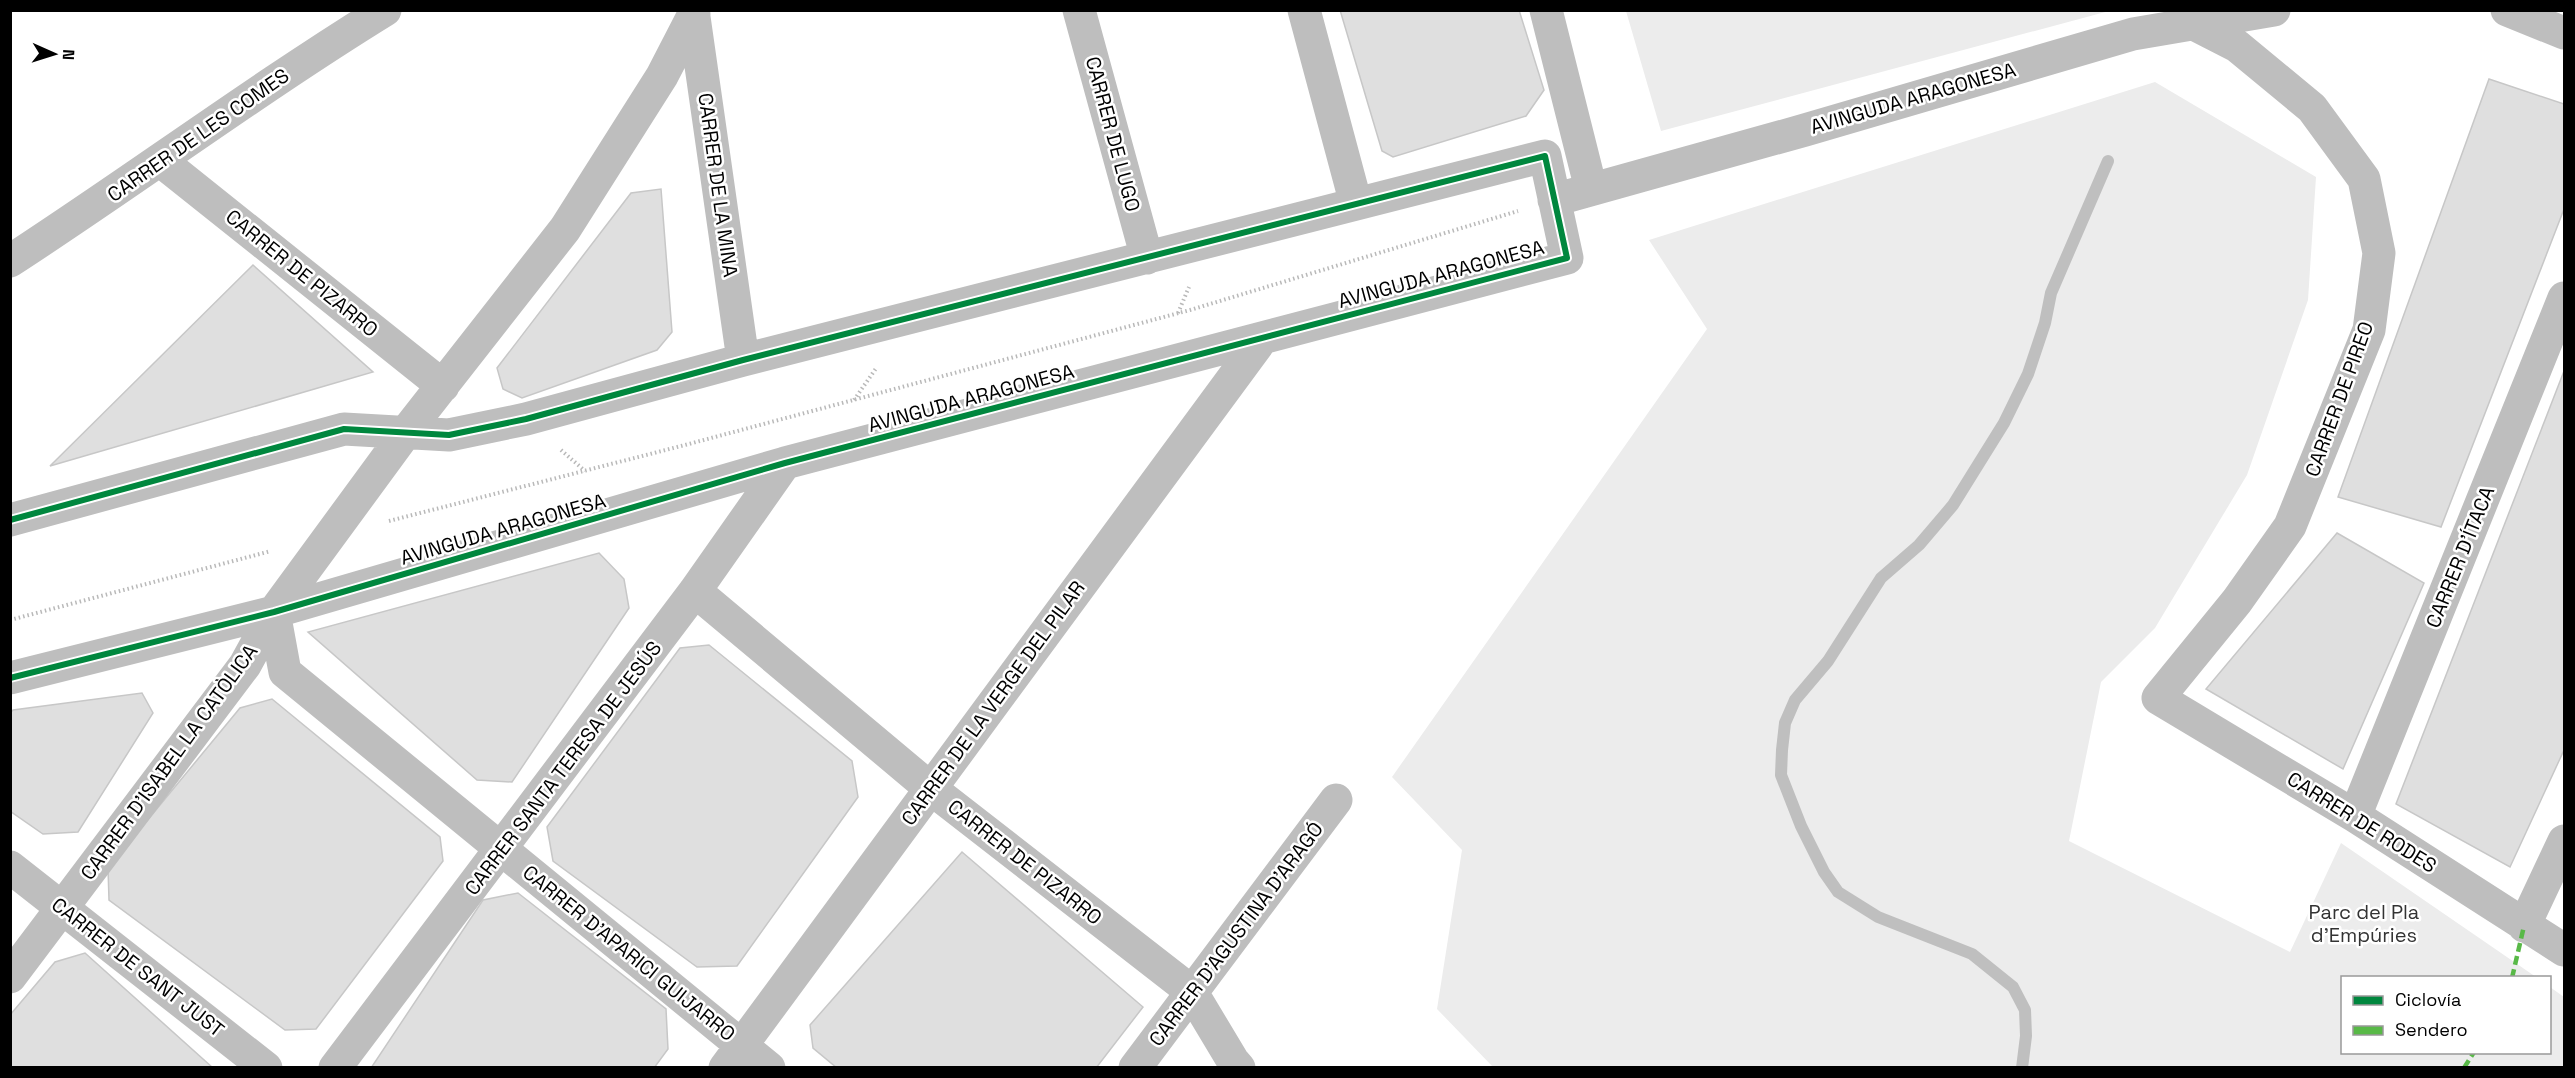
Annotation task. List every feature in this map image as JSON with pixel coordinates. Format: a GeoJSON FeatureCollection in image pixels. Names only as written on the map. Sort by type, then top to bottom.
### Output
{"type":"FeatureCollection","features":[{"type":"Feature","properties":{"kind":"street","name":"CARRER DE LES COMES"},"geometry":{"type":"LineString","coordinates":[[10,261],[161,161],[352,21],[385,10]]}},
{"type":"Feature","properties":{"kind":"street","name":"CARRER DE LUGO"},"geometry":{"type":"LineString","coordinates":[[1079,10],[1147,258]]}},
{"type":"Feature","properties":{"kind":"street"},"geometry":{"type":"LineString","coordinates":[[1304,10],[1356,204]]}},
{"type":"Feature","properties":{"kind":"street"},"geometry":{"type":"LineString","coordinates":[[1546,10],[1591,189]]}},
{"type":"Feature","properties":{"kind":"street","name":"AVINGUDA ARAGONESA"},"geometry":{"type":"LineString","coordinates":[[1554,200],[1805,130],[2133,34],[2274,10]]}},
{"type":"Feature","properties":{"kind":"street"},"geometry":{"type":"LineString","coordinates":[[2507,10],[2565,33]]}},
{"type":"Feature","properties":{"kind":"street","name":"CARRER DE LA MINA"},"geometry":{"type":"LineString","coordinates":[[694,12],[742,360]]}},
{"type":"Feature","properties":{"kind":"street","name":"CARRER D'ISABEL LA CATÒLICA"},"geometry":{"type":"LineString","coordinates":[[10,976],[245,665],[274,612],[406,432],[565,229],[662,76],[694,12]]}},
{"type":"Feature","properties":{"kind":"street","name":"CARRER DE PIREO"},"geometry":{"type":"LineString","coordinates":[[2158,698],[2237,601],[2290,526],[2369,330],[2379,253],[2364,178],[2312,108],[2237,46],[2194,24]]}},
{"type":"Feature","properties":{"kind":"street","name":"AVINGUDA ARAGONESA"},"geometry":{"type":"LineString","coordinates":[[10,520],[344,429],[449,435],[526,419],[742,360],[1545,156],[1567,258],[785,464],[274,612],[10,678]]}},
{"type":"Feature","properties":{"kind":"street","name":"CARRER DE PIZARRO"},"geometry":{"type":"LineString","coordinates":[[161,161],[443,386]]}},
{"type":"Feature","properties":{"kind":"street","name":"CARRER D'ÍTACA"},"geometry":{"type":"LineString","coordinates":[[2355,816],[2565,298]]}},
{"type":"Feature","properties":{"kind":"street","name":"CARRER DE LA VERGE DEL PILAR"},"geometry":{"type":"LineString","coordinates":[[733,1056],[1261,340]]}},
{"type":"Feature","properties":{"kind":"street","name":"CARRER SANTA TERESA DE JESÚS"},"geometry":{"type":"LineString","coordinates":[[335,1068],[695,591],[785,464]]}},
{"type":"Feature","properties":{"kind":"street","name":"CARRER DE PIZARRO"},"geometry":{"type":"LineString","coordinates":[[695,591],[930,788],[1191,991]]}},
{"type":"Feature","properties":{"kind":"street","name":"CARRER D'APARICI GUIJARRO"},"geometry":{"type":"LineString","coordinates":[[274,612],[285,672],[502,849],[733,1056],[769,1068]]}},
{"type":"Feature","properties":{"kind":"street","name":"CARRER DE RODES"},"geometry":{"type":"LineString","coordinates":[[2158,698],[2355,816],[2524,926],[2565,950]]}},
{"type":"Feature","properties":{"kind":"street","name":"CARRER D'AGUSTINA D'ARAGÓ"},"geometry":{"type":"LineString","coordinates":[[1135,1068],[1336,800]]}},
{"type":"Feature","properties":{"kind":"street"},"geometry":{"type":"LineString","coordinates":[[2524,926],[2565,841]]}},
{"type":"Feature","properties":{"kind":"street","name":"CARRER DE SANT JUST"},"geometry":{"type":"LineString","coordinates":[[10,867],[266,1068]]}},
{"type":"Feature","properties":{"kind":"street"},"geometry":{"type":"LineString","coordinates":[[1191,991],[1236,1065]]}},
{"type":"Feature","properties":{"kind":"path"},"geometry":{"type":"LineString","coordinates":[[388,521],[685,445],[1190,310],[1554,200]]}},
{"type":"Feature","properties":{"kind":"path"},"geometry":{"type":"LineString","coordinates":[[10,620],[273,551]]}},
{"type":"Feature","properties":{"kind":"green space"},"geometry":{"type":"Polygon","coordinates":[[[1626,10],[2109,11],[1661,131],[1626,10]]]}},
{"type":"Feature","properties":{"kind":"green space","name":"Parc del Pla d'Empúries"},"geometry":{"type":"Polygon","coordinates":[[[2155,82],[2316,177],[2308,300],[2247,475],[2155,628],[2101,682],[2069,841],[2290,952],[2341,843],[2535,976],[2341,976],[2341,1054],[2551,1054],[2551,988],[2564,997],[2564,1067],[1493,1067],[1437,1009],[1462,850],[1392,777],[1707,329],[1649,240],[2155,82]]]}},
{"type":"Feature","properties":{"kind":"building"},"geometry":{"type":"Polygon","coordinates":[[[1340,10],[1519,10],[1544,90],[1526,116],[1393,157],[1382,151],[1340,10]]]}},
{"type":"Feature","properties":{"kind":"building"},"geometry":{"type":"Polygon","coordinates":[[[2489,79],[2564,104],[2564,209],[2441,527],[2338,497],[2489,79]]]}},
{"type":"Feature","properties":{"kind":"building"},"geometry":{"type":"Polygon","coordinates":[[[661,189],[672,332],[657,350],[522,398],[503,389],[497,368],[631,193],[661,189]]]}},
{"type":"Feature","properties":{"kind":"building"},"geometry":{"type":"Polygon","coordinates":[[[253,265],[373,372],[50,466],[253,265]]]}},
{"type":"Feature","properties":{"kind":"building"},"geometry":{"type":"Polygon","coordinates":[[[2564,371],[2564,750],[2510,867],[2396,804],[2564,371]]]}},
{"type":"Feature","properties":{"kind":"building"},"geometry":{"type":"Polygon","coordinates":[[[2337,533],[2424,583],[2343,769],[2206,689],[2337,533]]]}},
{"type":"Feature","properties":{"kind":"building"},"geometry":{"type":"Polygon","coordinates":[[[599,553],[624,579],[629,608],[512,782],[477,780],[308,632],[599,553]]]}},
{"type":"Feature","properties":{"kind":"building"},"geometry":{"type":"Polygon","coordinates":[[[709,645],[852,761],[858,797],[737,966],[697,967],[553,861],[547,827],[680,648],[709,645]]]}},
{"type":"Feature","properties":{"kind":"building"},"geometry":{"type":"Polygon","coordinates":[[[142,693],[153,713],[78,832],[43,834],[10,811],[10,713],[13,710],[142,693]]]}},
{"type":"Feature","properties":{"kind":"building"},"geometry":{"type":"Polygon","coordinates":[[[272,699],[440,837],[443,861],[316,1029],[285,1030],[109,900],[108,868],[240,708],[272,699]]]}},
{"type":"Feature","properties":{"kind":"building"},"geometry":{"type":"Polygon","coordinates":[[[962,852],[1143,1007],[1096,1068],[837,1068],[813,1048],[810,1025],[962,852]]]}},
{"type":"Feature","properties":{"kind":"building"},"geometry":{"type":"Polygon","coordinates":[[[518,893],[666,1009],[668,1049],[654,1068],[371,1068],[483,900],[518,893]]]}},
{"type":"Feature","properties":{"kind":"building"},"geometry":{"type":"Polygon","coordinates":[[[85,953],[213,1068],[10,1068],[10,1015],[55,962],[85,953]]]}},
{"type":"Feature","properties":{"kind":"waterway"},"geometry":{"type":"LineString","coordinates":[[2022,1068],[2026,1036],[2025,1010],[2013,987],[1972,954],[1878,917],[1838,892],[1824,872],[1801,826],[1781,775],[1782,750],[1785,723],[1795,700],[1828,661],[1881,578],[1919,545],[1953,505],[2004,423],[2028,374],[2045,323],[2051,293],[2108,161]]}},
{"type":"Feature","properties":{"kind":"marked path"},"geometry":{"type":"LineString","coordinates":[[2512,976],[2524,926]]}},
{"type":"Feature","properties":{"kind":"marked path"},"geometry":{"type":"LineString","coordinates":[[2464,1068],[2473,1054]]}},
{"type":"Feature","properties":{"kind":"cycle path"},"geometry":{"type":"LineString","coordinates":[[10,520],[344,429],[449,435],[526,419],[743,360],[1545,156],[1567,258],[785,463],[274,612],[10,678]]}}]}
